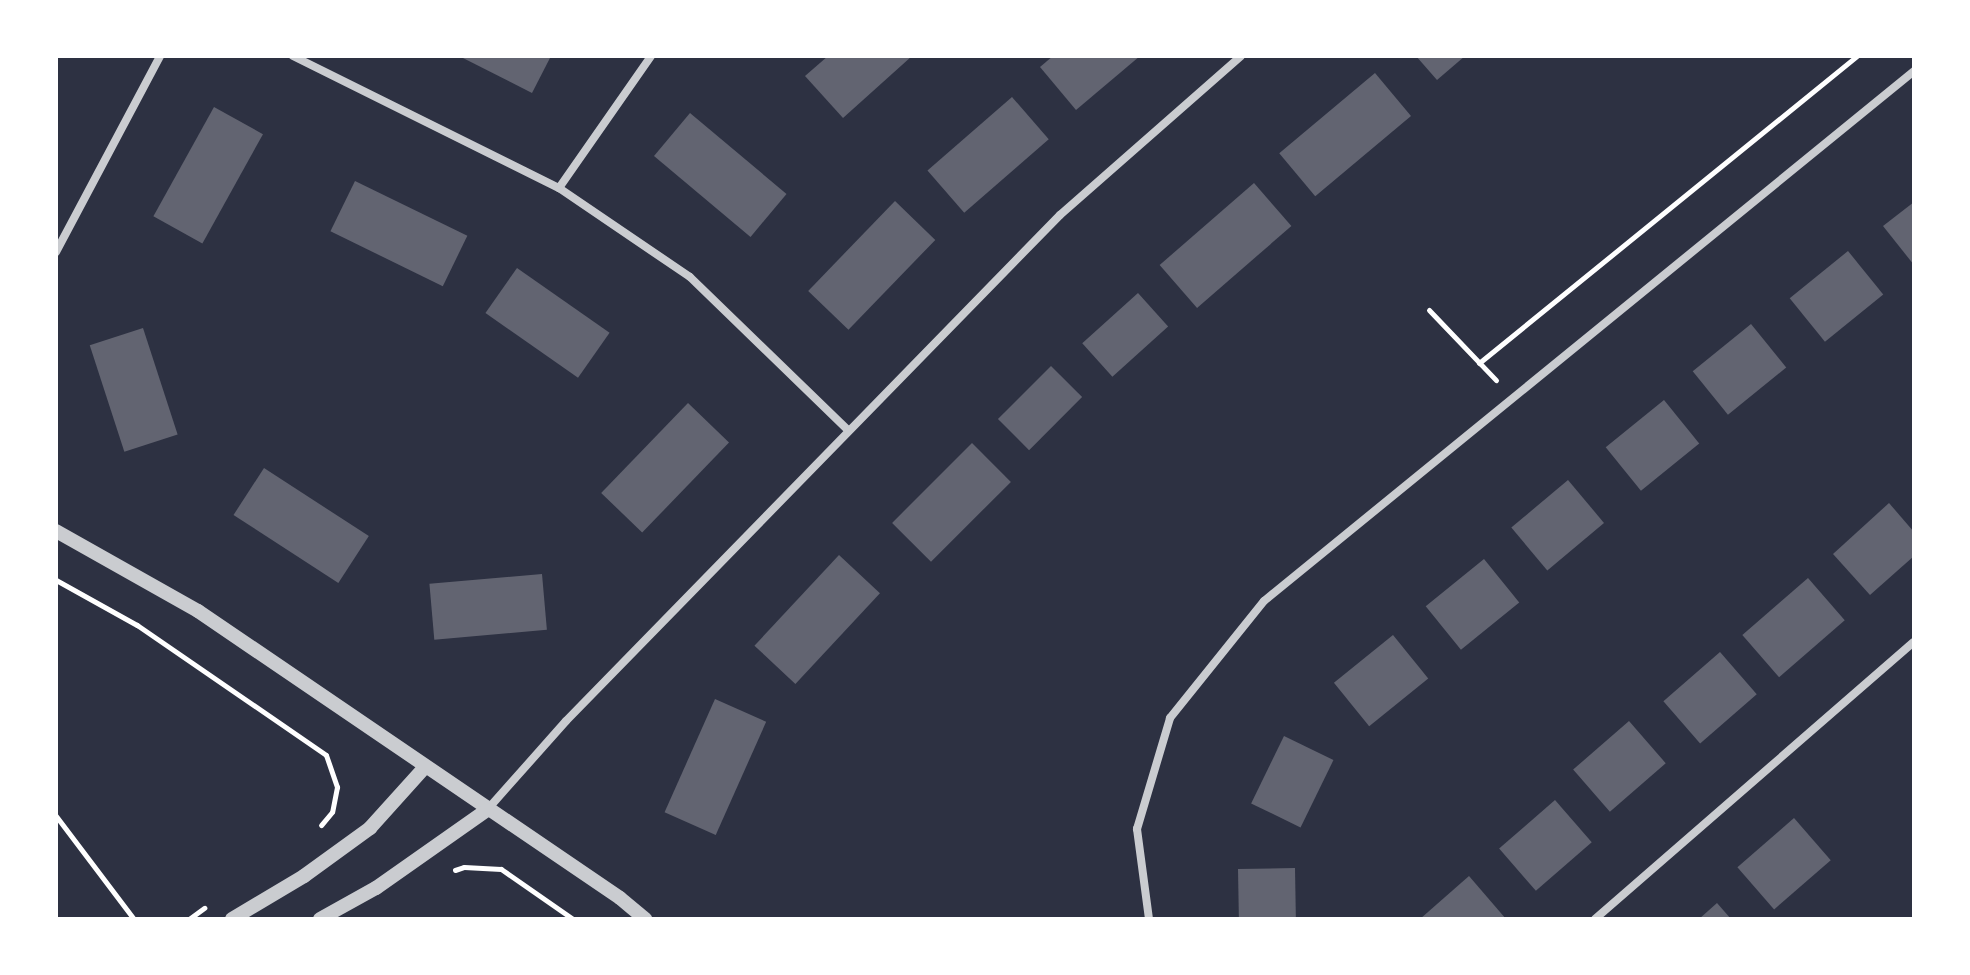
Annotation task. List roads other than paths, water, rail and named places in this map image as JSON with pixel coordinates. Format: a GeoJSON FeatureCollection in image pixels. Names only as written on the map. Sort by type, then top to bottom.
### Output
{"type":"FeatureCollection","features":[{"type":"Feature","properties":{"kind":"street"},"geometry":{"type":"LineString","coordinates":[[56,252],[160,56]]}},
{"type":"Feature","properties":{"kind":"street"},"geometry":{"type":"LineString","coordinates":[[293,56],[559,188],[690,277],[848,430]]}},
{"type":"Feature","properties":{"kind":"street"},"geometry":{"type":"LineString","coordinates":[[559,188],[651,56]]}},
{"type":"Feature","properties":{"kind":"street"},"geometry":{"type":"LineString","coordinates":[[320,919],[376,888],[487,810],[566,721],[1060,215],[1241,56]]}},
{"type":"Feature","properties":{"kind":"street"},"geometry":{"type":"LineString","coordinates":[[1149,919],[1137,829],[1170,718],[1264,601],[1914,71]]}},
{"type":"Feature","properties":{"kind":"street"},"geometry":{"type":"LineString","coordinates":[[56,531],[198,611],[620,898],[645,919]]}},
{"type":"Feature","properties":{"kind":"street"},"geometry":{"type":"LineString","coordinates":[[1595,919],[1914,642]]}},
{"type":"Feature","properties":{"kind":"street"},"geometry":{"type":"LineString","coordinates":[[232,919],[304,876],[370,828],[425,767]]}}]}
